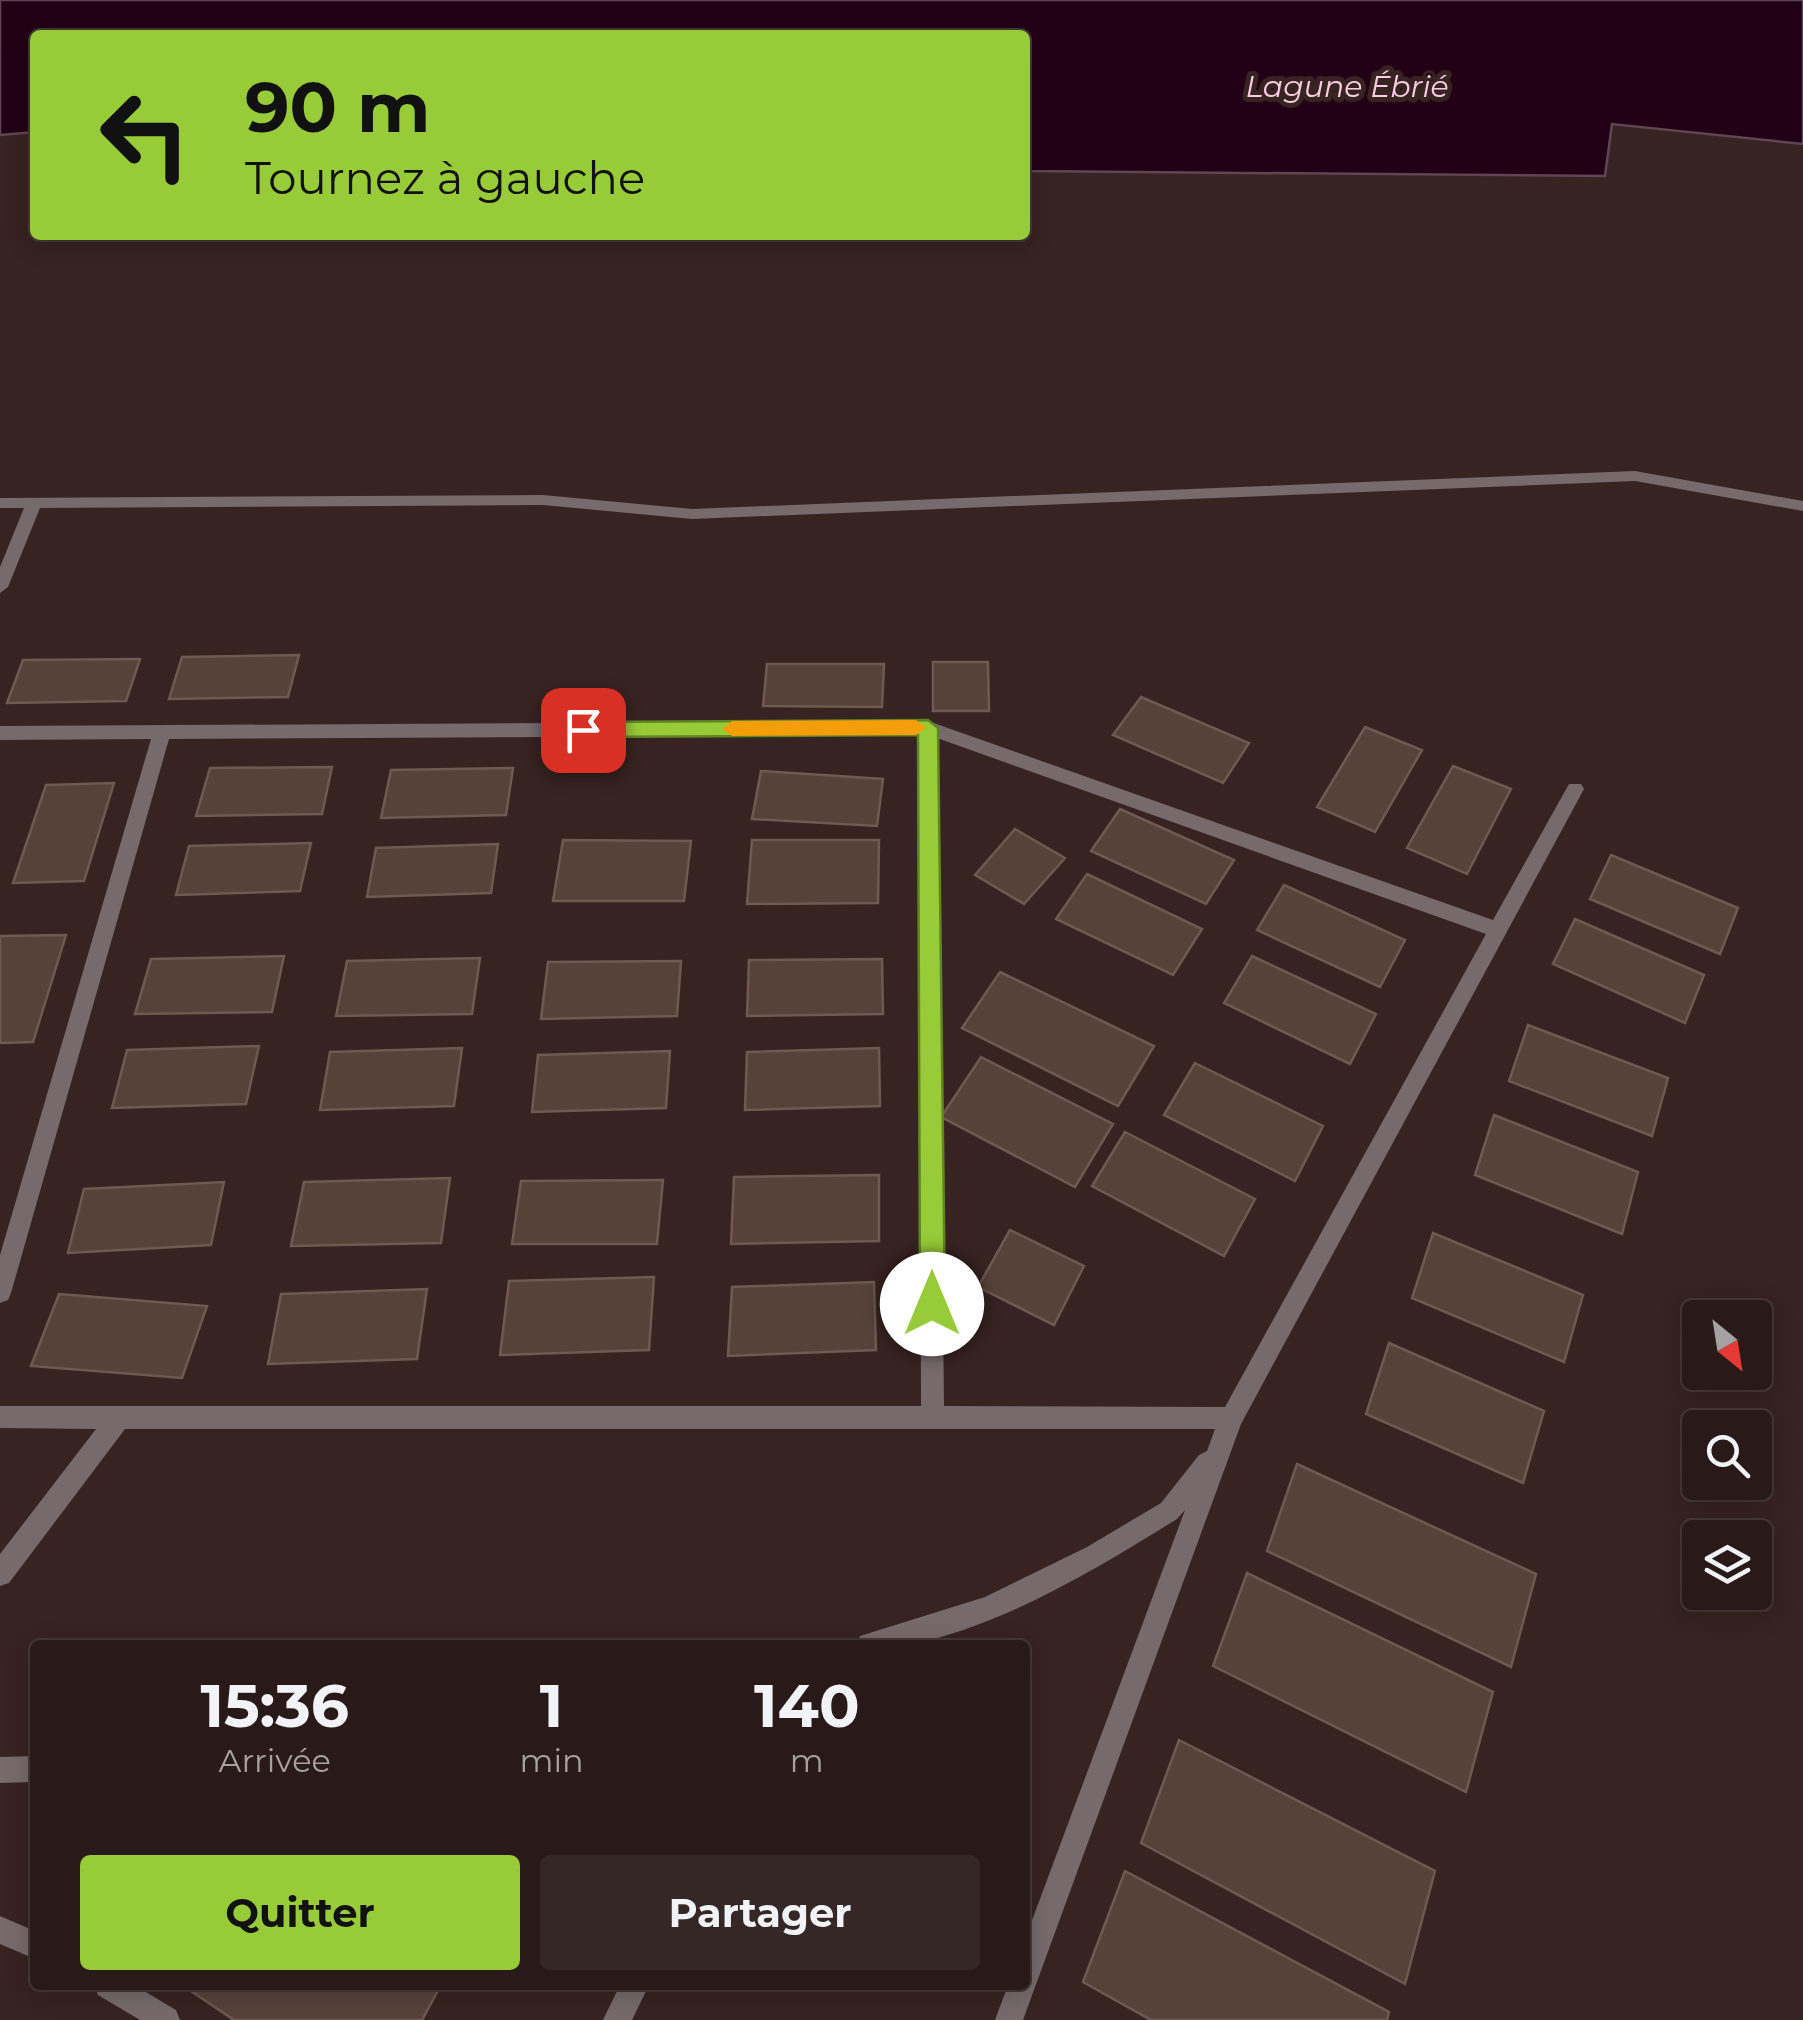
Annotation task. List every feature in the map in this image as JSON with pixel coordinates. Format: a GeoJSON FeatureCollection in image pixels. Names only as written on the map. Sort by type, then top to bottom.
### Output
{"type":"FeatureCollection","features":[{"type":"Feature","properties":{"kind":"street"},"geometry":{"type":"LineString","coordinates":[[0,503],[543,500],[692,514],[1636,476],[1803,506]]}},
{"type":"Feature","properties":{"kind":"street"},"geometry":{"type":"LineString","coordinates":[[0,587],[35,502]]}},
{"type":"Feature","properties":{"kind":"street"},"geometry":{"type":"LineString","coordinates":[[928,728],[933,1420]]}},
{"type":"Feature","properties":{"kind":"street"},"geometry":{"type":"LineString","coordinates":[[0,733],[928,728],[1498,930]]}},
{"type":"Feature","properties":{"kind":"street"},"geometry":{"type":"LineString","coordinates":[[0,1293],[162,732]]}},
{"type":"Feature","properties":{"kind":"street"},"geometry":{"type":"LineString","coordinates":[[1030,1962],[1231,1418],[1574,789]]}},
{"type":"Feature","properties":{"kind":"street"},"geometry":{"type":"LineString","coordinates":[[0,1417],[1231,1418]]}},
{"type":"Feature","properties":{"kind":"street"},"geometry":{"type":"LineString","coordinates":[[0,1574],[119,1418]]}},
{"type":"Feature","properties":{"kind":"street"},"geometry":{"type":"LineString","coordinates":[[885,1640],[988,1608],[1096,1556],[1169,1511],[1220,1446]]}},
{"type":"Feature","properties":{"kind":"street"},"geometry":{"type":"LineString","coordinates":[[0,1770],[30,1768]]}},
{"type":"Feature","properties":{"kind":"street"},"geometry":{"type":"LineString","coordinates":[[0,1930],[30,1943]]}},
{"type":"Feature","properties":{"kind":"street"},"geometry":{"type":"LineString","coordinates":[[116,1990],[166,2020]]}},
{"type":"Feature","properties":{"kind":"street"},"geometry":{"type":"LineString","coordinates":[[617,2020],[632,1990]]}},
{"type":"Feature","properties":{"kind":"street"},"geometry":{"type":"LineString","coordinates":[[1009,2020],[1020,1990]]}},
{"type":"Feature","properties":{"kind":"water","name":"Lagune Ébrié"},"geometry":{"type":"Polygon","coordinates":[[[0,0],[1803,0],[1803,144],[1612,124],[1605,176],[1030,171],[1030,30],[30,30],[30,132],[0,135],[0,0]]]}},
{"type":"Feature","properties":{"kind":"building"},"geometry":{"type":"Polygon","coordinates":[[[299,655],[288,697],[169,699],[182,657],[299,655]]]}},
{"type":"Feature","properties":{"kind":"building"},"geometry":{"type":"Polygon","coordinates":[[[140,659],[126,701],[7,703],[23,660],[140,659]]]}},
{"type":"Feature","properties":{"kind":"building"},"geometry":{"type":"Polygon","coordinates":[[[933,662],[988,662],[989,711],[933,711],[933,662]]]}},
{"type":"Feature","properties":{"kind":"building"},"geometry":{"type":"Polygon","coordinates":[[[767,664],[884,664],[882,707],[763,706],[767,664]]]}},
{"type":"Feature","properties":{"kind":"building"},"geometry":{"type":"Polygon","coordinates":[[[1141,697],[1249,743],[1223,783],[1113,735],[1141,697]]]}},
{"type":"Feature","properties":{"kind":"building"},"geometry":{"type":"Polygon","coordinates":[[[1365,727],[1422,750],[1375,832],[1317,807],[1365,727]]]}},
{"type":"Feature","properties":{"kind":"building"},"geometry":{"type":"Polygon","coordinates":[[[1453,766],[1511,789],[1467,874],[1407,848],[1453,766]]]}},
{"type":"Feature","properties":{"kind":"building"},"geometry":{"type":"Polygon","coordinates":[[[332,767],[322,814],[196,816],[210,768],[332,767]]]}},
{"type":"Feature","properties":{"kind":"building"},"geometry":{"type":"Polygon","coordinates":[[[513,768],[506,815],[381,818],[391,770],[513,768]]]}},
{"type":"Feature","properties":{"kind":"building"},"geometry":{"type":"Polygon","coordinates":[[[761,771],[883,779],[877,826],[752,819],[761,771]]]}},
{"type":"Feature","properties":{"kind":"building"},"geometry":{"type":"Polygon","coordinates":[[[114,783],[84,881],[13,883],[46,785],[114,783]]]}},
{"type":"Feature","properties":{"kind":"building"},"geometry":{"type":"Polygon","coordinates":[[[1120,809],[1234,860],[1206,904],[1091,851],[1120,809]]]}},
{"type":"Feature","properties":{"kind":"building"},"geometry":{"type":"Polygon","coordinates":[[[1015,829],[1065,858],[1024,904],[975,875],[1015,829]]]}},
{"type":"Feature","properties":{"kind":"building"},"geometry":{"type":"Polygon","coordinates":[[[563,840],[691,841],[684,901],[553,901],[563,840]]]}},
{"type":"Feature","properties":{"kind":"building"},"geometry":{"type":"Polygon","coordinates":[[[752,840],[879,840],[878,903],[747,904],[752,840]]]}},
{"type":"Feature","properties":{"kind":"building"},"geometry":{"type":"Polygon","coordinates":[[[311,843],[300,891],[176,895],[189,846],[311,843]]]}},
{"type":"Feature","properties":{"kind":"building"},"geometry":{"type":"Polygon","coordinates":[[[498,844],[491,893],[367,897],[376,848],[498,844]]]}},
{"type":"Feature","properties":{"kind":"building"},"geometry":{"type":"Polygon","coordinates":[[[1611,855],[1738,908],[1720,954],[1590,899],[1611,855]]]}},
{"type":"Feature","properties":{"kind":"building"},"geometry":{"type":"Polygon","coordinates":[[[1087,874],[1202,929],[1173,975],[1056,919],[1087,874]]]}},
{"type":"Feature","properties":{"kind":"building"},"geometry":{"type":"Polygon","coordinates":[[[1284,885],[1405,940],[1380,987],[1257,930],[1284,885]]]}},
{"type":"Feature","properties":{"kind":"building"},"geometry":{"type":"Polygon","coordinates":[[[1575,919],[1704,975],[1685,1023],[1553,964],[1575,919]]]}},
{"type":"Feature","properties":{"kind":"building"},"geometry":{"type":"Polygon","coordinates":[[[66,935],[33,1042],[0,1043],[0,936],[66,935]]]}},
{"type":"Feature","properties":{"kind":"building"},"geometry":{"type":"Polygon","coordinates":[[[284,956],[272,1012],[135,1014],[151,959],[284,956]]]}},
{"type":"Feature","properties":{"kind":"building"},"geometry":{"type":"Polygon","coordinates":[[[1252,956],[1376,1014],[1350,1064],[1224,1003],[1252,956]]]}},
{"type":"Feature","properties":{"kind":"building"},"geometry":{"type":"Polygon","coordinates":[[[480,958],[472,1014],[336,1016],[347,961],[480,958]]]}},
{"type":"Feature","properties":{"kind":"building"},"geometry":{"type":"Polygon","coordinates":[[[882,959],[883,1014],[747,1016],[749,960],[882,959]]]}},
{"type":"Feature","properties":{"kind":"building"},"geometry":{"type":"Polygon","coordinates":[[[681,961],[677,1016],[541,1019],[548,962],[681,961]]]}},
{"type":"Feature","properties":{"kind":"building"},"geometry":{"type":"Polygon","coordinates":[[[1000,972],[1154,1046],[1118,1106],[962,1028],[1000,972]]]}},
{"type":"Feature","properties":{"kind":"building"},"geometry":{"type":"Polygon","coordinates":[[[1528,1025],[1668,1078],[1652,1136],[1509,1081],[1528,1025]]]}},
{"type":"Feature","properties":{"kind":"building"},"geometry":{"type":"Polygon","coordinates":[[[259,1046],[246,1104],[112,1108],[127,1050],[259,1046]]]}},
{"type":"Feature","properties":{"kind":"building"},"geometry":{"type":"Polygon","coordinates":[[[462,1048],[454,1106],[320,1110],[330,1052],[462,1048]]]}},
{"type":"Feature","properties":{"kind":"building"},"geometry":{"type":"Polygon","coordinates":[[[879,1048],[880,1106],[745,1110],[747,1052],[879,1048]]]}},
{"type":"Feature","properties":{"kind":"building"},"geometry":{"type":"Polygon","coordinates":[[[670,1051],[666,1108],[532,1112],[538,1055],[670,1051]]]}},
{"type":"Feature","properties":{"kind":"building"},"geometry":{"type":"Polygon","coordinates":[[[981,1057],[1113,1124],[1075,1187],[941,1117],[981,1057]]]}},
{"type":"Feature","properties":{"kind":"building"},"geometry":{"type":"Polygon","coordinates":[[[1195,1063],[1323,1126],[1295,1181],[1164,1115],[1195,1063]]]}},
{"type":"Feature","properties":{"kind":"building"},"geometry":{"type":"Polygon","coordinates":[[[1494,1115],[1638,1172],[1622,1234],[1475,1175],[1494,1115]]]}},
{"type":"Feature","properties":{"kind":"building"},"geometry":{"type":"Polygon","coordinates":[[[1125,1132],[1255,1199],[1224,1256],[1092,1186],[1125,1132]]]}},
{"type":"Feature","properties":{"kind":"building"},"geometry":{"type":"Polygon","coordinates":[[[879,1175],[879,1241],[731,1244],[734,1177],[879,1175]]]}},
{"type":"Feature","properties":{"kind":"building"},"geometry":{"type":"Polygon","coordinates":[[[450,1178],[441,1243],[291,1246],[304,1182],[450,1178]]]}},
{"type":"Feature","properties":{"kind":"building"},"geometry":{"type":"Polygon","coordinates":[[[663,1180],[657,1244],[512,1244],[521,1181],[663,1180]]]}},
{"type":"Feature","properties":{"kind":"building"},"geometry":{"type":"Polygon","coordinates":[[[224,1182],[211,1245],[68,1253],[84,1189],[224,1182]]]}},
{"type":"Feature","properties":{"kind":"building"},"geometry":{"type":"Polygon","coordinates":[[[1010,1230],[1084,1266],[1054,1325],[978,1287],[1010,1230]]]}},
{"type":"Feature","properties":{"kind":"building"},"geometry":{"type":"Polygon","coordinates":[[[1433,1233],[1583,1295],[1564,1362],[1412,1298],[1433,1233]]]}},
{"type":"Feature","properties":{"kind":"building"},"geometry":{"type":"Polygon","coordinates":[[[654,1277],[649,1350],[500,1355],[509,1281],[654,1277]]]}},
{"type":"Feature","properties":{"kind":"building"},"geometry":{"type":"Polygon","coordinates":[[[874,1282],[876,1350],[728,1356],[732,1287],[874,1282]]]}},
{"type":"Feature","properties":{"kind":"building"},"geometry":{"type":"Polygon","coordinates":[[[427,1289],[417,1359],[268,1364],[281,1294],[427,1289]]]}},
{"type":"Feature","properties":{"kind":"building"},"geometry":{"type":"Polygon","coordinates":[[[59,1294],[207,1306],[182,1378],[31,1366],[59,1294]]]}},
{"type":"Feature","properties":{"kind":"building"},"geometry":{"type":"Polygon","coordinates":[[[1389,1343],[1544,1411],[1523,1483],[1366,1414],[1389,1343]]]}},
{"type":"Feature","properties":{"kind":"building"},"geometry":{"type":"Polygon","coordinates":[[[1297,1464],[1536,1574],[1511,1667],[1267,1551],[1297,1464]]]}},
{"type":"Feature","properties":{"kind":"building"},"geometry":{"type":"Polygon","coordinates":[[[1247,1573],[1493,1692],[1466,1792],[1213,1666],[1247,1573]]]}},
{"type":"Feature","properties":{"kind":"building"},"geometry":{"type":"Polygon","coordinates":[[[1179,1740],[1435,1871],[1405,1984],[1141,1843],[1179,1740]]]}},
{"type":"Feature","properties":{"kind":"building"},"geometry":{"type":"Polygon","coordinates":[[[1125,1871],[1389,2012],[1387,2020],[1151,2020],[1083,1982],[1125,1871]]]}},
{"type":"Feature","properties":{"kind":"building"},"geometry":{"type":"Polygon","coordinates":[[[189,1990],[438,1990],[422,2020],[234,2020],[189,1990]]]}},
{"type":"Feature","properties":{"kind":"slow traffic"},"geometry":{"type":"LineString","coordinates":[[732,729],[916,728]]}},
{"type":"Feature","properties":{"kind":"route"},"geometry":{"type":"LineString","coordinates":[[583,730],[928,728],[932,1304]]}}]}
